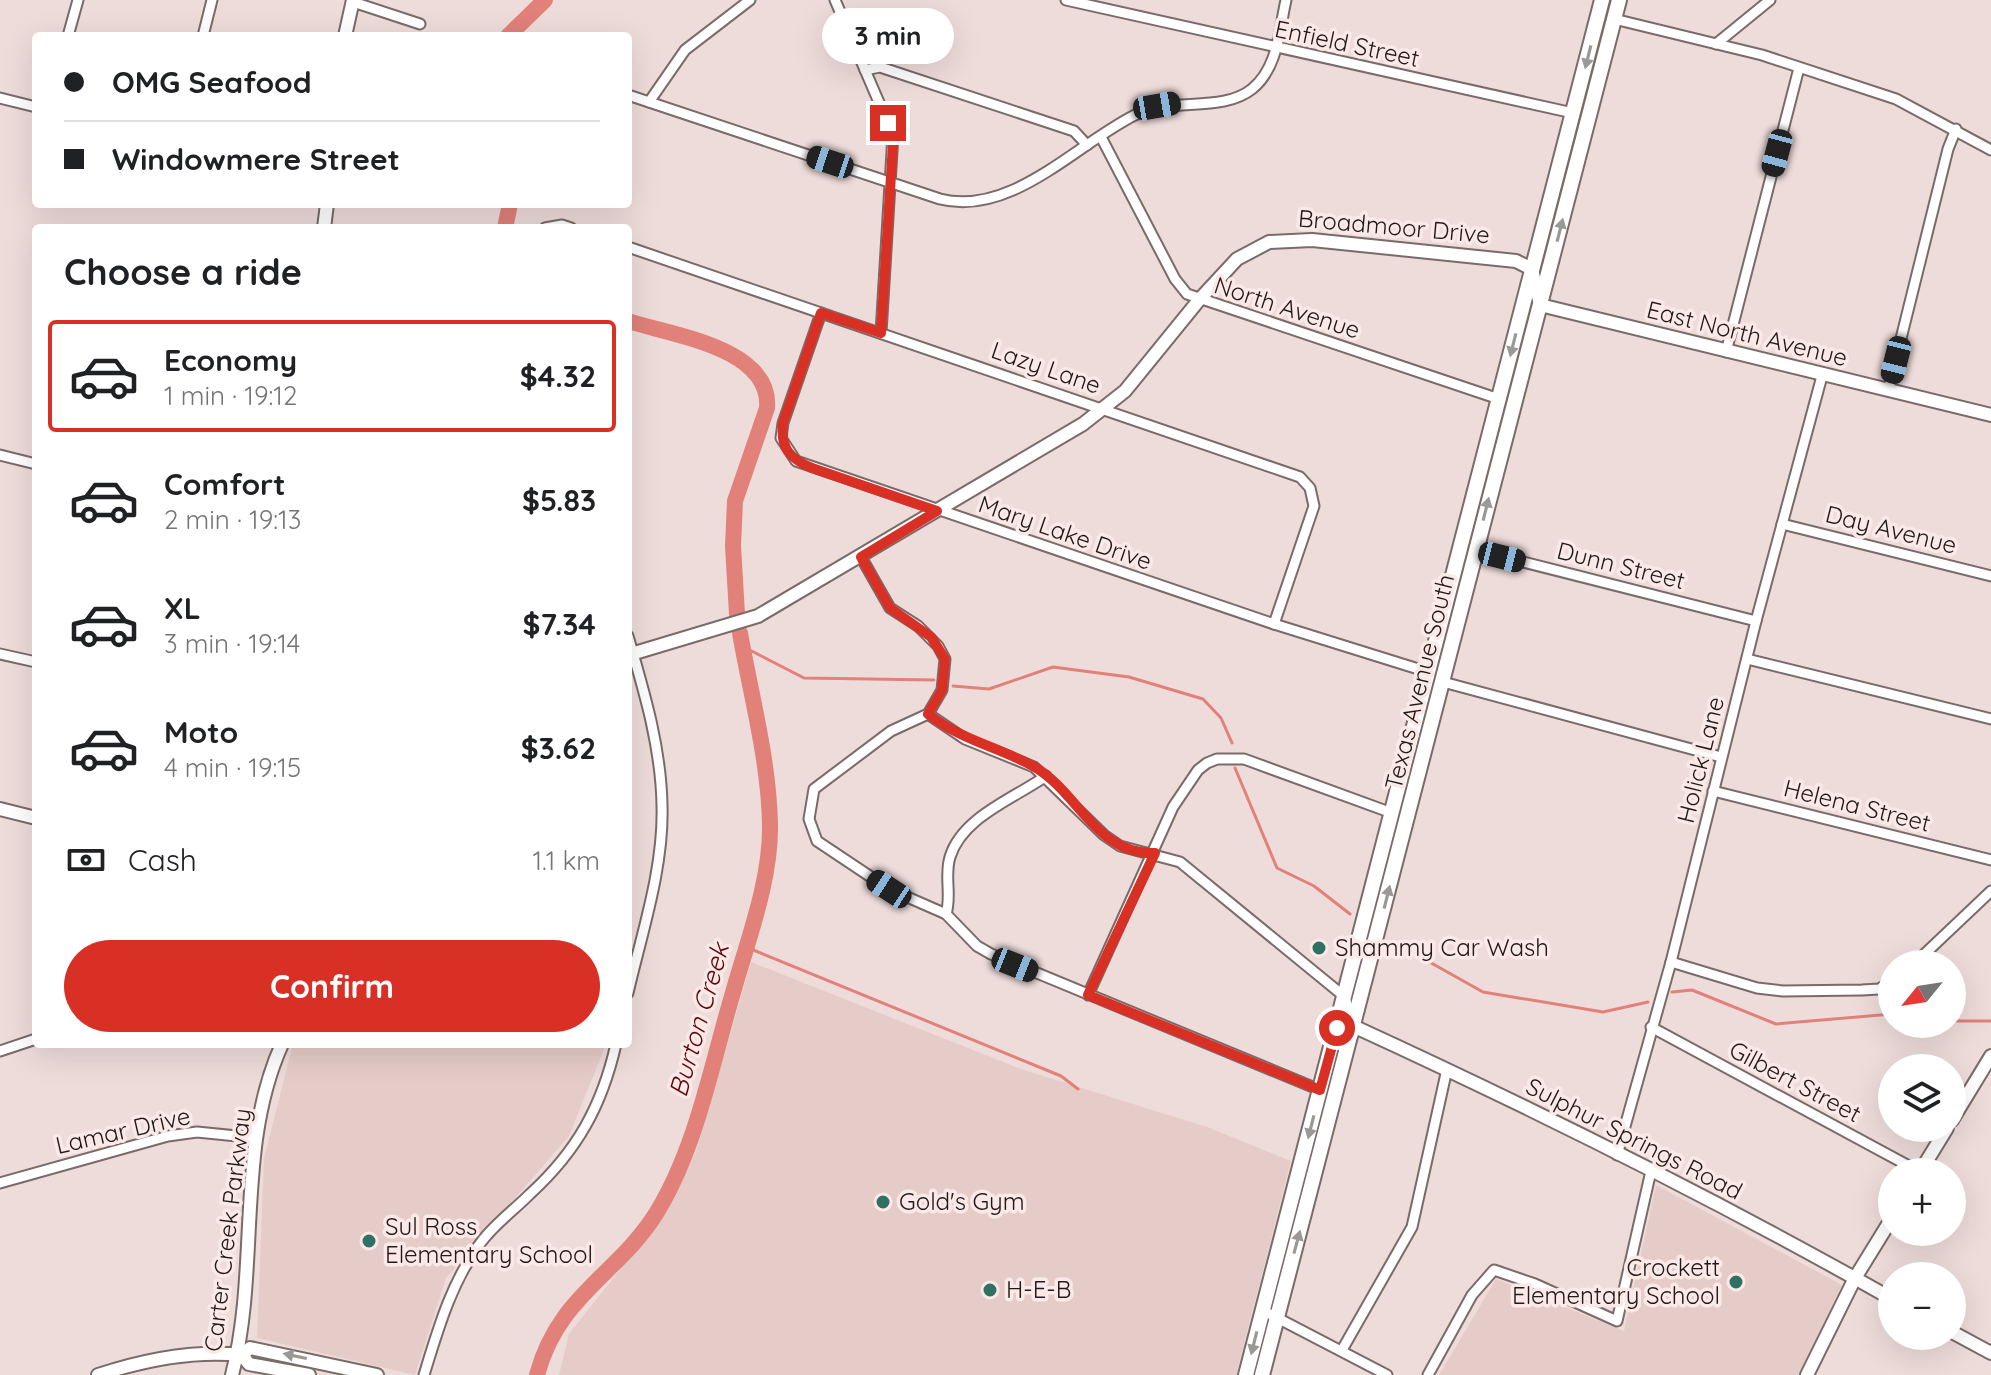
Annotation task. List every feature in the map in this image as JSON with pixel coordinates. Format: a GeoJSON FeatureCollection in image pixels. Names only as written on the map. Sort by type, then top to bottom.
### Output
{"type":"FeatureCollection","features":[{"type":"Feature","properties":{"kind":"main road","name":"Texas Avenue South"},"geometry":{"type":"LineString","coordinates":[[1246,1375],[1602,0]]}},
{"type":"Feature","properties":{"kind":"main road","name":"Texas Avenue South"},"geometry":{"type":"LineString","coordinates":[[1262,1375],[1619,0]]}},
{"type":"Feature","properties":{"kind":"main road"},"geometry":{"type":"LineString","coordinates":[[1443,682],[1437,671],[1460,579],[1456,568]]}},
{"type":"Feature","properties":{"kind":"street"},"geometry":{"type":"LineString","coordinates":[[69,32],[78,0]]}},
{"type":"Feature","properties":{"kind":"street"},"geometry":{"type":"LineString","coordinates":[[204,32],[212,0]]}},
{"type":"Feature","properties":{"kind":"street"},"geometry":{"type":"LineString","coordinates":[[649,102],[685,50],[750,0]]}},
{"type":"Feature","properties":{"kind":"street"},"geometry":{"type":"LineString","coordinates":[[835,0],[893,135],[881,333]]}},
{"type":"Feature","properties":{"kind":"street","name":"Enfield Street"},"geometry":{"type":"LineString","coordinates":[[1066,0],[1573,113]]}},
{"type":"Feature","properties":{"kind":"street"},"geometry":{"type":"LineString","coordinates":[[632,96],[891,183],[955,202],[984,203],[1013,191],[1157,106],[1220,102],[1249,91],[1262,79],[1275,49],[1286,0]]}},
{"type":"Feature","properties":{"kind":"street"},"geometry":{"type":"LineString","coordinates":[[1716,44],[1770,0]]}},
{"type":"Feature","properties":{"kind":"street"},"geometry":{"type":"LineString","coordinates":[[346,32],[353,1],[420,24]]}},
{"type":"Feature","properties":{"kind":"street"},"geometry":{"type":"LineString","coordinates":[[1614,19],[1716,44],[1896,99],[1991,150]]}},
{"type":"Feature","properties":{"kind":"street"},"geometry":{"type":"LineString","coordinates":[[865,70],[880,67],[1074,131],[1087,145]]}},
{"type":"Feature","properties":{"kind":"street"},"geometry":{"type":"LineString","coordinates":[[1726,352],[1799,68]]}},
{"type":"Feature","properties":{"kind":"street"},"geometry":{"type":"LineString","coordinates":[[0,98],[32,106]]}},
{"type":"Feature","properties":{"kind":"street"},"geometry":{"type":"LineString","coordinates":[[1888,391],[1948,149],[1956,129]]}},
{"type":"Feature","properties":{"kind":"street","name":"North Avenue"},"geometry":{"type":"LineString","coordinates":[[1101,137],[1175,279],[1187,294],[1499,399]]}},
{"type":"Feature","properties":{"kind":"street","name":"Broadmoor Drive"},"geometry":{"type":"LineString","coordinates":[[632,654],[758,616],[1105,409],[1135,380],[1199,300],[1237,259],[1261,245],[1289,239],[1465,254],[1516,261],[1532,269]]}},
{"type":"Feature","properties":{"kind":"street","name":"Lazy Lane"},"geometry":{"type":"LineString","coordinates":[[632,248],[1286,469],[1306,482],[1314,506],[1274,624]]}},
{"type":"Feature","properties":{"kind":"street"},"geometry":{"type":"LineString","coordinates":[[1532,269],[1540,305]]}},
{"type":"Feature","properties":{"kind":"street","name":"East North Avenue"},"geometry":{"type":"LineString","coordinates":[[1540,305],[1991,415]]}},
{"type":"Feature","properties":{"kind":"street","name":"Mary Lake Drive"},"geometry":{"type":"LineString","coordinates":[[821,313],[783,423],[781,438],[786,451],[796,461],[1274,624],[1428,672]]}},
{"type":"Feature","properties":{"kind":"street","name":"Holick Lane"},"geometry":{"type":"LineString","coordinates":[[1617,1155],[1671,962],[1756,621],[1822,376]]}},
{"type":"Feature","properties":{"kind":"street"},"geometry":{"type":"LineString","coordinates":[[0,455],[32,463]]}},
{"type":"Feature","properties":{"kind":"street","name":"Day Avenue"},"geometry":{"type":"LineString","coordinates":[[1782,524],[1991,576]]}},
{"type":"Feature","properties":{"kind":"street","name":"Dunn Street"},"geometry":{"type":"LineString","coordinates":[[1476,550],[1756,621]]}},
{"type":"Feature","properties":{"kind":"street"},"geometry":{"type":"LineString","coordinates":[[861,557],[890,608],[931,637],[945,659],[942,690],[928,714],[891,731],[820,782],[811,799],[809,819],[817,841],[889,889],[946,914],[967,938],[991,954],[1320,1090]]}},
{"type":"Feature","properties":{"kind":"street"},"geometry":{"type":"LineString","coordinates":[[0,654],[32,661]]}},
{"type":"Feature","properties":{"kind":"street"},"geometry":{"type":"LineString","coordinates":[[632,657],[655,733],[662,804],[658,864],[632,976]]}},
{"type":"Feature","properties":{"kind":"street"},"geometry":{"type":"LineString","coordinates":[[1747,659],[1991,719]]}},
{"type":"Feature","properties":{"kind":"street"},"geometry":{"type":"LineString","coordinates":[[1443,682],[1721,757]]}},
{"type":"Feature","properties":{"kind":"street"},"geometry":{"type":"LineString","coordinates":[[928,714],[965,739],[1034,767],[1104,835],[1138,854],[1155,853],[1180,862],[1345,997],[1353,1026]]}},
{"type":"Feature","properties":{"kind":"street"},"geometry":{"type":"LineString","coordinates":[[1088,995],[1185,787],[1198,770],[1217,759],[1244,759],[1392,813]]}},
{"type":"Feature","properties":{"kind":"street"},"geometry":{"type":"LineString","coordinates":[[946,914],[950,901],[949,858],[957,843],[991,810],[1046,776]]}},
{"type":"Feature","properties":{"kind":"street","name":"Helena Street"},"geometry":{"type":"LineString","coordinates":[[1713,791],[1991,860]]}},
{"type":"Feature","properties":{"kind":"street"},"geometry":{"type":"LineString","coordinates":[[0,809],[32,817]]}},
{"type":"Feature","properties":{"kind":"street"},"geometry":{"type":"LineString","coordinates":[[1929,950],[1991,891]]}},
{"type":"Feature","properties":{"kind":"street"},"geometry":{"type":"LineString","coordinates":[[1671,962],[1757,988],[1783,991],[1878,989]]}},
{"type":"Feature","properties":{"kind":"street","name":"Sulphur Springs Road"},"geometry":{"type":"LineString","coordinates":[[1353,1026],[1447,1069],[1651,1171],[1878,1291]]}},
{"type":"Feature","properties":{"kind":"street","name":"Gilbert Street"},"geometry":{"type":"LineString","coordinates":[[1651,1027],[1894,1158]]}},
{"type":"Feature","properties":{"kind":"street"},"geometry":{"type":"LineString","coordinates":[[0,1051],[32,1040]]}},
{"type":"Feature","properties":{"kind":"street","name":"Carter Creek Parkway"},"geometry":{"type":"LineString","coordinates":[[232,1375],[240,1355],[257,1138],[268,1084],[281,1048]]}},
{"type":"Feature","properties":{"kind":"street"},"geometry":{"type":"LineString","coordinates":[[424,1375],[450,1299],[469,1260],[497,1224],[531,1194],[580,1141],[606,1085],[615,1048]]}},
{"type":"Feature","properties":{"kind":"street"},"geometry":{"type":"LineString","coordinates":[[1966,1097],[1991,1056]]}},
{"type":"Feature","properties":{"kind":"street"},"geometry":{"type":"LineString","coordinates":[[1342,1350],[1412,1227],[1447,1069]]}},
{"type":"Feature","properties":{"kind":"street","name":"Lamar Drive"},"geometry":{"type":"LineString","coordinates":[[0,1183],[168,1136],[197,1132],[257,1138]]}},
{"type":"Feature","properties":{"kind":"street"},"geometry":{"type":"LineString","coordinates":[[1428,1375],[1480,1282],[1494,1270],[1508,1273],[1617,1321],[1651,1171]]}},
{"type":"Feature","properties":{"kind":"street"},"geometry":{"type":"LineString","coordinates":[[1807,1375],[1855,1278],[1878,1241]]}},
{"type":"Feature","properties":{"kind":"street"},"geometry":{"type":"LineString","coordinates":[[1262,1310],[1387,1375]]}},
{"type":"Feature","properties":{"kind":"street"},"geometry":{"type":"LineString","coordinates":[[1966,1340],[1991,1353]]}},
{"type":"Feature","properties":{"kind":"street"},"geometry":{"type":"LineString","coordinates":[[98,1375],[143,1362],[240,1355],[250,1348],[377,1375]]}},
{"type":"Feature","properties":{"kind":"street"},"geometry":{"type":"LineString","coordinates":[[240,1355],[249,1364],[309,1375]]}},
{"type":"Feature","properties":{"kind":"shaded area"},"geometry":{"type":"Polygon","coordinates":[[[751,962],[1021,1069],[1207,1127],[1291,1161],[1236,1375],[559,1375],[569,1334],[667,1210],[696,1151],[751,962]]]}},
{"type":"Feature","properties":{"kind":"shaded area","name":"Sul Ross Elementary School"},"geometry":{"type":"Polygon","coordinates":[[[292,1048],[604,1048],[569,1136],[446,1278],[415,1375],[257,1338],[264,1158],[292,1048]]]}},
{"type":"Feature","properties":{"kind":"shaded area","name":"Crockett Elementary School"},"geometry":{"type":"Polygon","coordinates":[[[1656,1185],[1842,1285],[1798,1375],[1439,1375],[1496,1279],[1624,1331],[1656,1185]]]}},
{"type":"Feature","properties":{"kind":"waterway","name":"Burton Creek"},"geometry":{"type":"LineString","coordinates":[[512,32],[545,0]]}},
{"type":"Feature","properties":{"kind":"waterway","name":"Burton Creek"},"geometry":{"type":"LineString","coordinates":[[506,224],[509,208]]}},
{"type":"Feature","properties":{"kind":"waterway","name":"Burton Creek"},"geometry":{"type":"LineString","coordinates":[[632,322],[716,347],[754,371],[764,388],[767,408],[735,501],[733,546],[737,614]]}},
{"type":"Feature","properties":{"kind":"waterway","name":"Burton Creek"},"geometry":{"type":"LineString","coordinates":[[537,1375],[559,1324],[642,1234],[671,1187],[701,1107],[757,911],[767,868],[769,801],[740,633]]}},
{"type":"Feature","properties":{"kind":"waterway"},"geometry":{"type":"LineString","coordinates":[[742,646],[804,678],[934,680]]}},
{"type":"Feature","properties":{"kind":"waterway"},"geometry":{"type":"LineString","coordinates":[[953,686],[989,689],[1053,667],[1129,677],[1203,699],[1221,718],[1232,743]]}},
{"type":"Feature","properties":{"kind":"waterway"},"geometry":{"type":"LineString","coordinates":[[1235,768],[1277,868],[1314,886],[1350,914]]}},
{"type":"Feature","properties":{"kind":"waterway"},"geometry":{"type":"LineString","coordinates":[[1392,941],[1483,992],[1603,1012],[1648,1002]]}},
{"type":"Feature","properties":{"kind":"waterway"},"geometry":{"type":"LineString","coordinates":[[746,947],[1061,1076],[1078,1089]]}},
{"type":"Feature","properties":{"kind":"waterway"},"geometry":{"type":"LineString","coordinates":[[1672,992],[1692,990],[1776,1024],[1878,1015]]}},
{"type":"Feature","properties":{"kind":"waterway"},"geometry":{"type":"LineString","coordinates":[[1966,1021],[1991,1021]]}},
{"type":"Feature","properties":{"kind":"place","name":"Shammy Car Wash"},"geometry":{"type":"Point","coordinates":[1319,948]}},
{"type":"Feature","properties":{"kind":"place","name":"Gold's Gym"},"geometry":{"type":"Point","coordinates":[883,1202]}},
{"type":"Feature","properties":{"kind":"place","name":"Sul Ross Elementary School"},"geometry":{"type":"Point","coordinates":[369,1241]}},
{"type":"Feature","properties":{"kind":"place","name":"Crockett Elementary School"},"geometry":{"type":"Point","coordinates":[1736,1282]}},
{"type":"Feature","properties":{"kind":"place","name":"H-E-B"},"geometry":{"type":"Point","coordinates":[990,1290]}},
{"type":"Feature","properties":{"kind":"route"},"geometry":{"type":"LineString","coordinates":[[888,123],[893,144],[881,333],[821,313],[783,423],[781,438],[786,451],[796,461],[812,468],[937,511],[861,557],[890,608],[931,637],[945,659],[942,690],[928,714],[965,739],[1034,767],[1104,835],[1120,846],[1138,854],[1155,853],[1088,995],[1320,1090],[1337,1028]]}}]}
